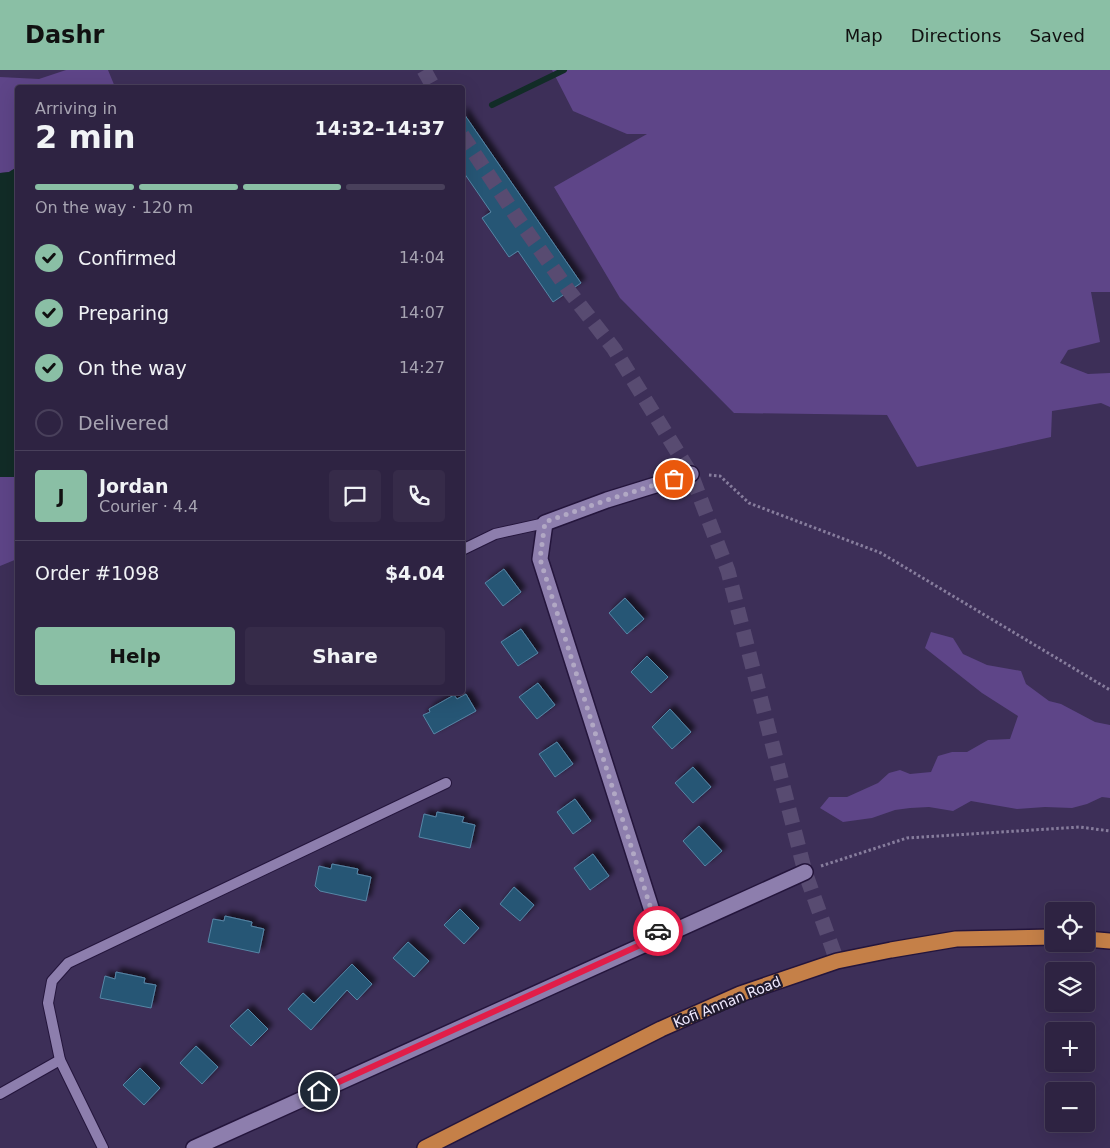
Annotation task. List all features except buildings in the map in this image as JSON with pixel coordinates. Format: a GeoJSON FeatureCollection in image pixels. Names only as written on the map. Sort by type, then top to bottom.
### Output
{"type":"FeatureCollection","features":[{"type":"Feature","properties":{"kind":"main road","name":"Kofi Annan Road"},"geometry":{"type":"LineString","coordinates":[[425,1148],[660,1029],[749,991],[837,961],[956,939],[1045,937]]}},
{"type":"Feature","properties":{"kind":"main road"},"geometry":{"type":"LineString","coordinates":[[1095,940],[1110,941]]}},
{"type":"Feature","properties":{"kind":"street"},"geometry":{"type":"LineString","coordinates":[[660,936],[540,559],[545,522],[607,500],[691,474]]}},
{"type":"Feature","properties":{"kind":"street"},"geometry":{"type":"LineString","coordinates":[[194,1148],[805,872]]}},
{"type":"Feature","properties":{"kind":"lane"},"geometry":{"type":"LineString","coordinates":[[465,548],[494,534],[545,522]]}},
{"type":"Feature","properties":{"kind":"lane"},"geometry":{"type":"LineString","coordinates":[[103,1148],[60,1060],[48,1003],[52,980],[68,963],[446,783]]}},
{"type":"Feature","properties":{"kind":"lane"},"geometry":{"type":"LineString","coordinates":[[0,1094],[60,1060]]}},
{"type":"Feature","properties":{"kind":"path"},"geometry":{"type":"LineString","coordinates":[[691,474],[720,476],[749,504],[881,553],[1110,690]]}},
{"type":"Feature","properties":{"kind":"path"},"geometry":{"type":"LineString","coordinates":[[805,872],[908,838],[1080,827],[1110,831]]}},
{"type":"Feature","properties":{"kind":"shaded area"},"geometry":{"type":"Polygon","coordinates":[[[66,70],[108,70],[114,85],[15,85],[15,168],[9,172],[0,173],[0,77],[39,79],[66,70]]]}},
{"type":"Feature","properties":{"kind":"shaded area"},"geometry":{"type":"Polygon","coordinates":[[[552,70],[1110,70],[1110,292],[1091,292],[1100,342],[1068,350],[1060,363],[1088,374],[1110,373],[1110,407],[1101,403],[1052,411],[1051,437],[917,467],[887,415],[734,413],[620,298],[554,187],[647,134],[627,134],[573,111],[552,70]]]}},
{"type":"Feature","properties":{"kind":"shaded area"},"geometry":{"type":"Polygon","coordinates":[[[15,168],[15,477],[0,477],[0,173],[9,172],[15,168]]]}},
{"type":"Feature","properties":{"kind":"shaded area"},"geometry":{"type":"Polygon","coordinates":[[[0,477],[15,477],[15,560],[0,566],[0,477]]]}},
{"type":"Feature","properties":{"kind":"shaded area"},"geometry":{"type":"Polygon","coordinates":[[[931,632],[953,638],[963,654],[987,665],[1021,671],[1026,684],[1049,701],[1061,704],[1095,722],[1110,725],[1110,798],[1102,797],[1072,808],[1017,809],[971,801],[953,811],[929,807],[910,808],[895,810],[872,818],[843,822],[820,808],[829,797],[847,797],[878,783],[889,773],[900,770],[910,774],[931,772],[938,756],[952,752],[967,752],[988,740],[1010,739],[1018,716],[982,693],[925,648],[931,632]]]}},
{"type":"Feature","properties":{"kind":"waterway"},"geometry":{"type":"LineString","coordinates":[[492,105],[564,70]]}},
{"type":"Feature","properties":{"kind":"tunnel"},"geometry":{"type":"LineString","coordinates":[[424,70],[432,85]]}},
{"type":"Feature","properties":{"kind":"tunnel"},"geometry":{"type":"LineString","coordinates":[[465,140],[569,291],[614,349],[691,474],[728,571],[805,872],[837,961]]}},
{"type":"Feature","properties":{"kind":"way so far"},"geometry":{"type":"LineString","coordinates":[[658,931],[540,559],[545,522],[674,479]]}},
{"type":"Feature","properties":{"kind":"route"},"geometry":{"type":"LineString","coordinates":[[319,1091],[660,936],[658,931]]}}]}
